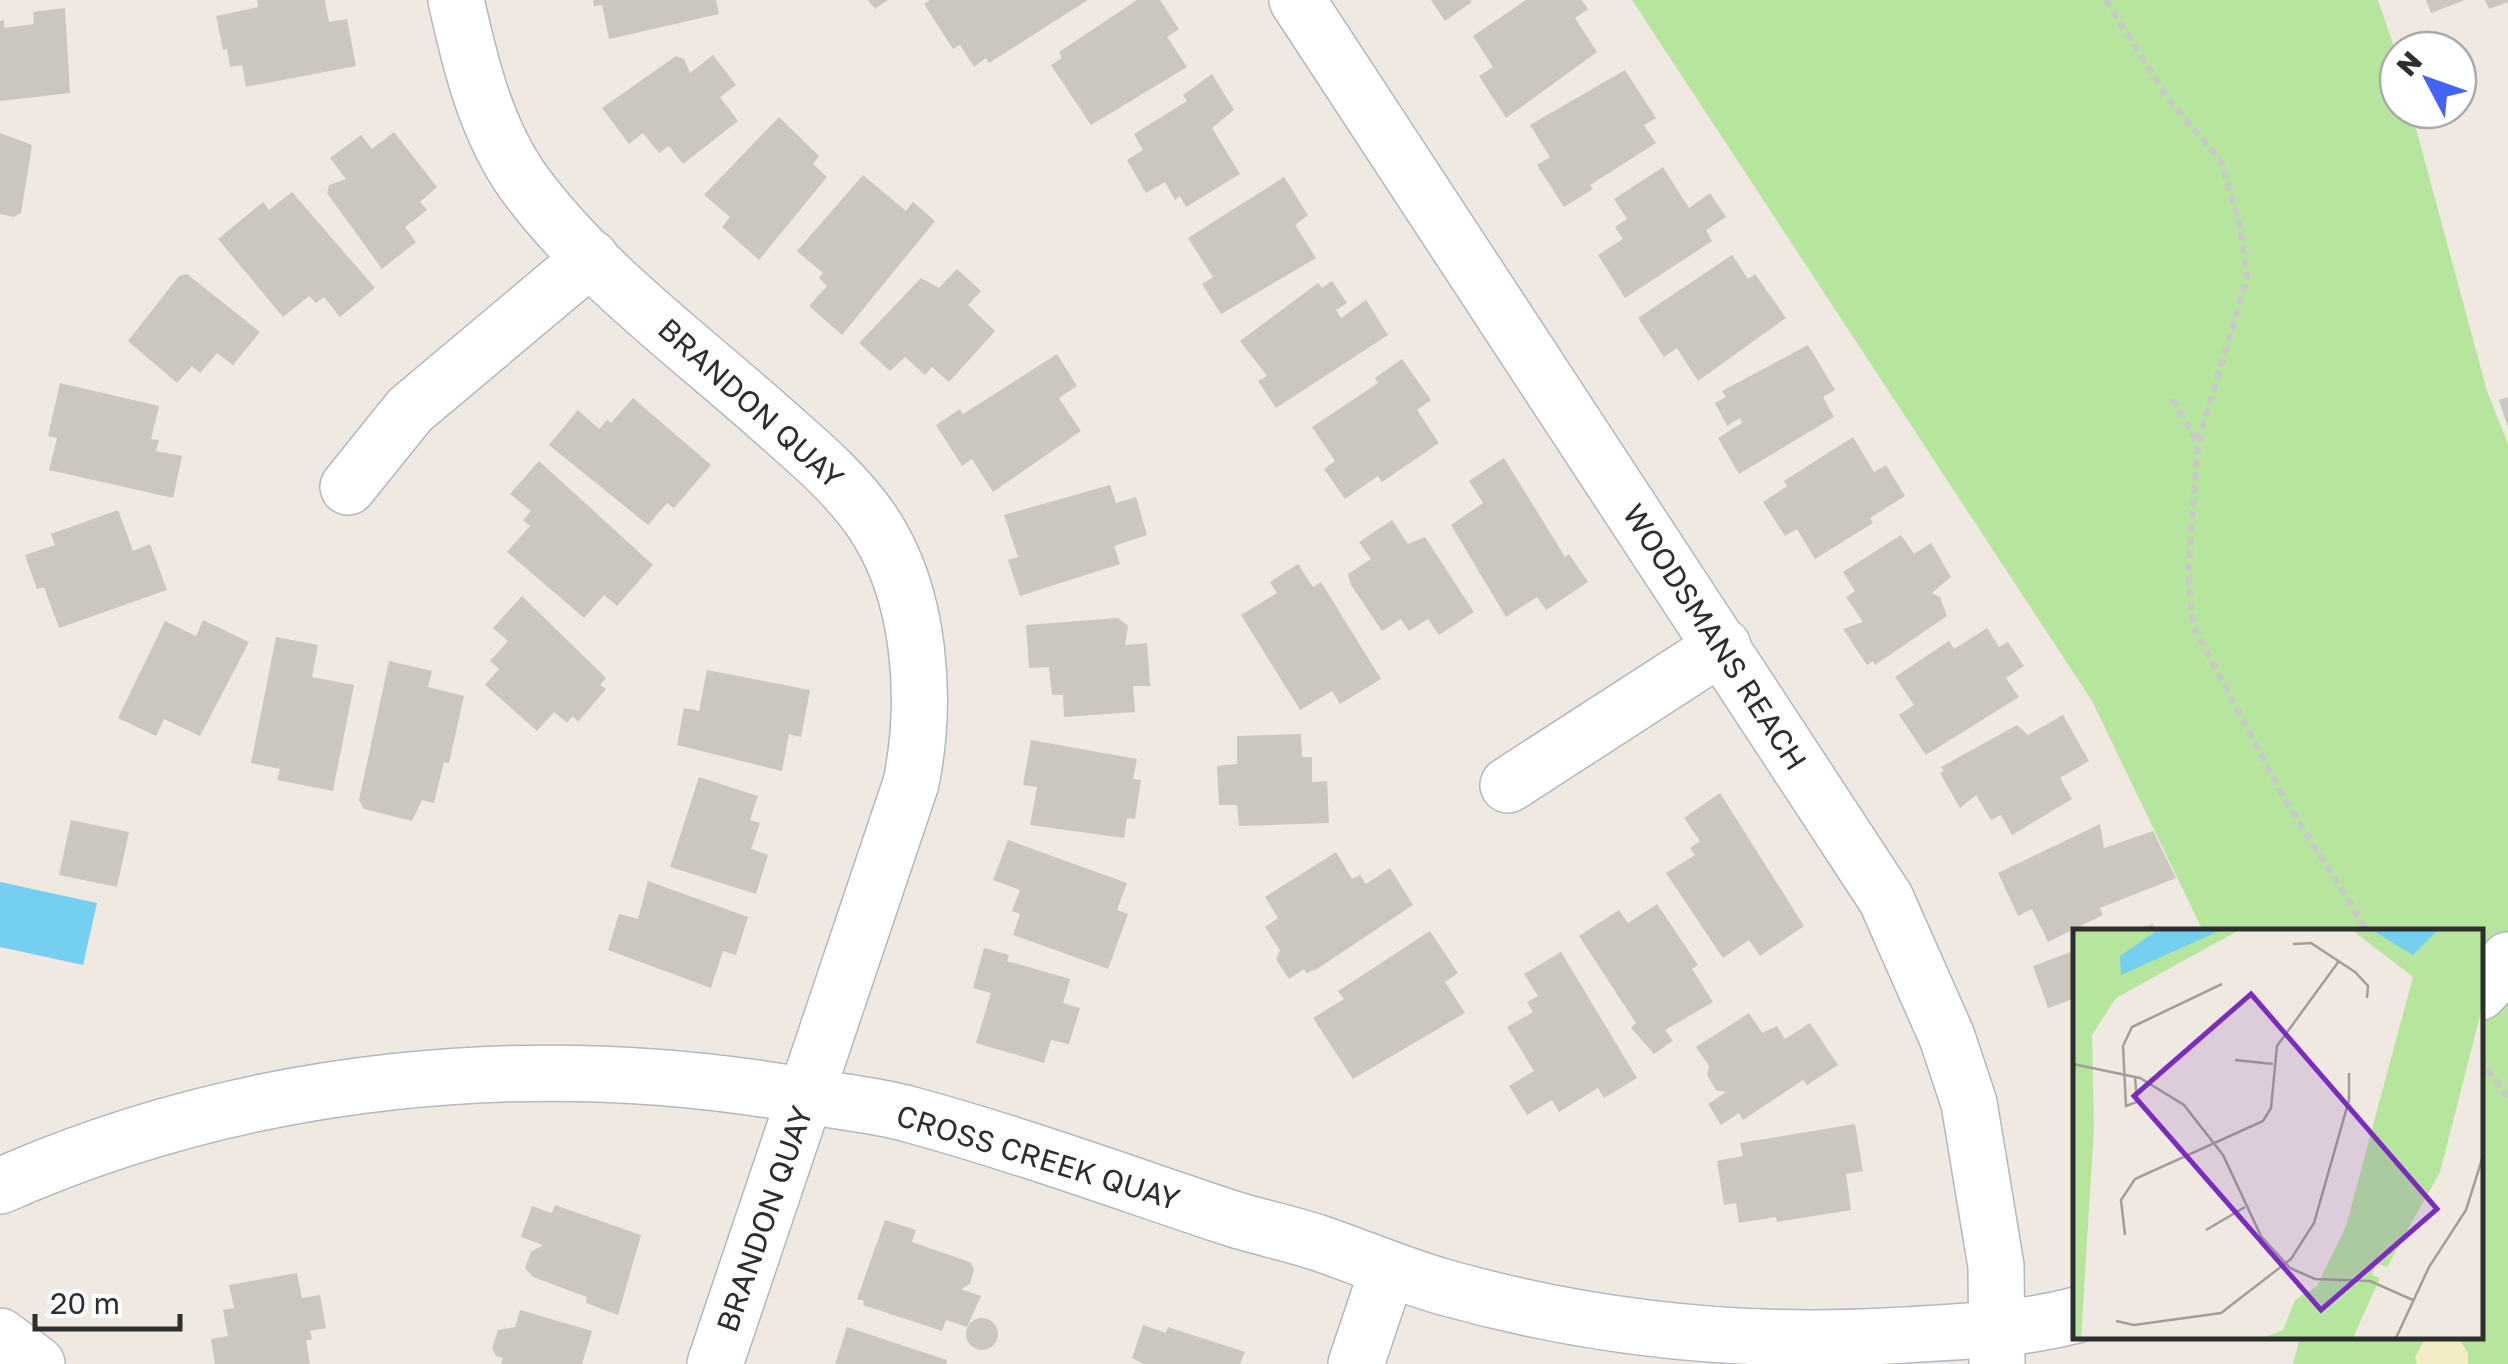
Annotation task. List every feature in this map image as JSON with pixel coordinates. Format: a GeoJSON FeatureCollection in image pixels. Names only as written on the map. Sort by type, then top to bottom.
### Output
{"type":"FeatureCollection","features":[{"type":"Feature","properties":{"kind":"street","name":"BRANDON QUAY"},"geometry":{"type":"LineString","coordinates":[[456,0],[470,64],[491,123],[522,181],[591,258],[835,475],[873,522],[900,582],[916,650],[920,702],[916,760],[715,1364]]}},
{"type":"Feature","properties":{"kind":"street","name":"WOODSMANS REACH"},"geometry":{"type":"LineString","coordinates":[[1297,0],[1886,899],[1947,1036],[1969,1103],[1996,1266],[1996,1346]]}},
{"type":"Feature","properties":{"kind":"street"},"geometry":{"type":"LineString","coordinates":[[348,487],[410,410],[591,258]]}},
{"type":"Feature","properties":{"kind":"street"},"geometry":{"type":"LineString","coordinates":[[1508,785],[1723,646]]}},
{"type":"Feature","properties":{"kind":"street"},"geometry":{"type":"LineString","coordinates":[[2483,989],[2508,960]]}},
{"type":"Feature","properties":{"kind":"street","name":"CROSS CREEK QUAY"},"geometry":{"type":"LineString","coordinates":[[0,1186],[47,1165],[174,1123],[350,1086],[502,1072],[671,1074],[906,1113],[1236,1220],[1316,1242],[1444,1287],[1595,1321],[1669,1331],[1996,1346],[2073,1316]]}},
{"type":"Feature","properties":{"kind":"street"},"geometry":{"type":"LineString","coordinates":[[1356,1364],[1388,1269]]}},
{"type":"Feature","properties":{"kind":"street"},"geometry":{"type":"LineString","coordinates":[[0,1336],[37,1364]]}},
{"type":"Feature","properties":{"kind":"path"},"geometry":{"type":"LineString","coordinates":[[2106,0],[2168,99],[2221,161],[2241,230],[2247,278],[2198,443],[2188,573],[2193,626],[2284,798],[2366,929]]}},
{"type":"Feature","properties":{"kind":"path"},"geometry":{"type":"LineString","coordinates":[[2172,399],[2198,443]]}},
{"type":"Feature","properties":{"kind":"path"},"geometry":{"type":"LineString","coordinates":[[2483,1063],[2508,1098]]}},
{"type":"Feature","properties":{"kind":"green space"},"geometry":{"type":"Polygon","coordinates":[[[1632,0],[2378,0],[2388,30],[2378,30],[2378,130],[2416,130],[2487,391],[2508,444],[2508,1364],[2293,1364],[2299,1339],[2483,1339],[2483,929],[2202,929],[2092,701],[1632,0]]]}},
{"type":"Feature","properties":{"kind":"sand"},"geometry":{"type":"Polygon","coordinates":[[[2425,1339],[2459,1339],[2468,1353],[2468,1364],[2417,1364],[2415,1357],[2425,1339]]]}},
{"type":"Feature","properties":{"kind":"water"},"geometry":{"type":"Polygon","coordinates":[[[0,882],[97,903],[83,965],[0,947],[0,882]]]}},
{"type":"Feature","properties":{"kind":"building"},"geometry":{"type":"Polygon","coordinates":[[[257,0],[325,0],[329,22],[347,19],[356,66],[246,87],[242,65],[230,67],[216,16],[258,7],[257,0]]]}},
{"type":"Feature","properties":{"kind":"building"},"geometry":{"type":"Polygon","coordinates":[[[593,0],[716,0],[719,14],[609,39],[602,5],[594,6],[593,0]]]}},
{"type":"Feature","properties":{"kind":"building"},"geometry":{"type":"Polygon","coordinates":[[[868,0],[888,0],[875,9],[868,0]]]}},
{"type":"Feature","properties":{"kind":"building"},"geometry":{"type":"Polygon","coordinates":[[[930,0],[1088,0],[989,63],[986,58],[974,67],[960,45],[953,49],[924,4],[930,0]]]}},
{"type":"Feature","properties":{"kind":"building"},"geometry":{"type":"Polygon","coordinates":[[[1137,0],[1160,0],[1179,29],[1167,37],[1187,67],[1091,125],[1051,65],[1062,58],[1059,52],[1137,0]]]}},
{"type":"Feature","properties":{"kind":"building"},"geometry":{"type":"Polygon","coordinates":[[[1431,0],[1470,0],[1472,2],[1445,21],[1431,0]]]}},
{"type":"Feature","properties":{"kind":"building"},"geometry":{"type":"Polygon","coordinates":[[[1526,0],[1582,0],[1588,9],[1575,18],[1597,52],[1506,118],[1479,76],[1493,67],[1473,36],[1526,0]]]}},
{"type":"Feature","properties":{"kind":"building"},"geometry":{"type":"Polygon","coordinates":[[[2426,0],[2465,0],[2431,13],[2426,0]]]}},
{"type":"Feature","properties":{"kind":"building"},"geometry":{"type":"Polygon","coordinates":[[[2485,0],[2508,0],[2508,2],[2489,9],[2485,0]]]}},
{"type":"Feature","properties":{"kind":"building"},"geometry":{"type":"Polygon","coordinates":[[[65,8],[70,93],[0,101],[0,21],[4,20],[4,28],[34,24],[33,12],[65,8]]]}},
{"type":"Feature","properties":{"kind":"building"},"geometry":{"type":"Polygon","coordinates":[[[713,55],[736,85],[720,97],[738,121],[683,164],[669,146],[659,153],[643,133],[629,144],[602,108],[676,56],[684,59],[690,73],[713,55]]]}},
{"type":"Feature","properties":{"kind":"building"},"geometry":{"type":"Polygon","coordinates":[[[1625,70],[1656,118],[1644,125],[1656,143],[1590,185],[1593,189],[1564,207],[1537,165],[1550,157],[1530,125],[1625,70]]]}},
{"type":"Feature","properties":{"kind":"building"},"geometry":{"type":"Polygon","coordinates":[[[1212,74],[1234,110],[1212,128],[1240,174],[1186,207],[1180,196],[1175,200],[1165,182],[1146,193],[1127,160],[1143,150],[1134,134],[1187,101],[1183,95],[1212,74]]]}},
{"type":"Feature","properties":{"kind":"building"},"geometry":{"type":"Polygon","coordinates":[[[779,117],[819,156],[813,164],[827,177],[759,260],[722,227],[730,217],[704,195],[779,117]]]}},
{"type":"Feature","properties":{"kind":"building"},"geometry":{"type":"Polygon","coordinates":[[[394,132],[437,187],[420,202],[427,210],[405,227],[416,242],[382,269],[327,193],[329,185],[346,179],[330,158],[361,135],[372,149],[394,132]]]}},
{"type":"Feature","properties":{"kind":"building"},"geometry":{"type":"Polygon","coordinates":[[[0,133],[32,145],[21,213],[14,217],[0,214],[0,133]]]}},
{"type":"Feature","properties":{"kind":"building"},"geometry":{"type":"Polygon","coordinates":[[[1663,167],[1689,208],[1710,193],[1726,217],[1706,230],[1712,241],[1625,298],[1598,255],[1623,239],[1615,227],[1627,219],[1614,199],[1663,167]]]}},
{"type":"Feature","properties":{"kind":"building"},"geometry":{"type":"Polygon","coordinates":[[[863,175],[906,211],[913,202],[935,221],[842,335],[809,306],[827,286],[819,278],[823,273],[797,251],[863,175]]]}},
{"type":"Feature","properties":{"kind":"building"},"geometry":{"type":"Polygon","coordinates":[[[1284,177],[1308,215],[1295,225],[1316,258],[1221,314],[1202,284],[1213,277],[1188,238],[1284,177]]]}},
{"type":"Feature","properties":{"kind":"building"},"geometry":{"type":"Polygon","coordinates":[[[292,192],[375,288],[340,317],[324,297],[316,303],[309,296],[283,317],[218,239],[263,202],[269,210],[292,192]]]}},
{"type":"Feature","properties":{"kind":"building"},"geometry":{"type":"Polygon","coordinates":[[[1732,255],[1748,279],[1755,274],[1786,318],[1698,381],[1677,348],[1664,357],[1638,318],[1732,255]]]}},
{"type":"Feature","properties":{"kind":"building"},"geometry":{"type":"Polygon","coordinates":[[[957,269],[981,291],[968,305],[995,331],[949,382],[932,367],[925,375],[905,357],[890,371],[859,343],[921,278],[939,288],[957,269]]]}},
{"type":"Feature","properties":{"kind":"building"},"geometry":{"type":"Polygon","coordinates":[[[187,274],[260,332],[233,365],[217,353],[200,373],[192,366],[177,383],[128,341],[179,276],[187,274]]]}},
{"type":"Feature","properties":{"kind":"building"},"geometry":{"type":"Polygon","coordinates":[[[1332,281],[1347,303],[1336,310],[1341,318],[1366,300],[1388,335],[1276,408],[1258,381],[1267,376],[1240,341],[1318,283],[1322,288],[1332,281]]]}},
{"type":"Feature","properties":{"kind":"building"},"geometry":{"type":"Polygon","coordinates":[[[1808,345],[1835,390],[1823,397],[1834,417],[1739,474],[1718,438],[1742,423],[1740,418],[1727,426],[1715,403],[1726,397],[1722,391],[1808,345]]]}},
{"type":"Feature","properties":{"kind":"building"},"geometry":{"type":"Polygon","coordinates":[[[1057,354],[1077,386],[1059,398],[1081,431],[993,492],[972,459],[962,466],[936,425],[960,409],[963,414],[1057,354]]]}},
{"type":"Feature","properties":{"kind":"building"},"geometry":{"type":"Polygon","coordinates":[[[1402,359],[1431,400],[1417,410],[1439,443],[1382,482],[1378,476],[1345,499],[1324,469],[1335,461],[1312,427],[1378,383],[1375,378],[1402,359]]]}},
{"type":"Feature","properties":{"kind":"building"},"geometry":{"type":"Polygon","coordinates":[[[60,383],[159,406],[151,439],[159,440],[156,451],[182,456],[173,498],[49,470],[57,438],[48,436],[60,383]]]}},
{"type":"Feature","properties":{"kind":"building"},"geometry":{"type":"Polygon","coordinates":[[[2508,397],[2508,425],[2507,425],[2499,400],[2508,397]]]}},
{"type":"Feature","properties":{"kind":"building"},"geometry":{"type":"Polygon","coordinates":[[[633,398],[711,465],[674,508],[667,503],[648,525],[549,445],[578,410],[599,429],[607,420],[611,423],[633,398]]]}},
{"type":"Feature","properties":{"kind":"building"},"geometry":{"type":"Polygon","coordinates":[[[1853,437],[1874,472],[1886,465],[1905,496],[1870,518],[1873,523],[1815,559],[1797,529],[1785,536],[1763,502],[1787,486],[1784,481],[1853,437]]]}},
{"type":"Feature","properties":{"kind":"building"},"geometry":{"type":"Polygon","coordinates":[[[1504,458],[1565,557],[1569,554],[1588,582],[1546,610],[1537,597],[1506,617],[1451,525],[1483,503],[1469,481],[1504,458]]]}},
{"type":"Feature","properties":{"kind":"building"},"geometry":{"type":"Polygon","coordinates":[[[539,461],[653,565],[617,606],[604,595],[584,618],[507,552],[530,526],[523,520],[531,511],[510,494],[539,461]]]}},
{"type":"Feature","properties":{"kind":"building"},"geometry":{"type":"Polygon","coordinates":[[[1110,485],[1116,503],[1136,497],[1147,535],[1114,546],[1120,564],[1020,596],[1008,560],[1018,557],[1004,515],[1110,485]]]}},
{"type":"Feature","properties":{"kind":"building"},"geometry":{"type":"Polygon","coordinates":[[[118,510],[133,551],[150,544],[167,590],[59,628],[44,587],[37,589],[25,555],[55,545],[51,534],[118,510]]]}},
{"type":"Feature","properties":{"kind":"building"},"geometry":{"type":"Polygon","coordinates":[[[1392,520],[1408,544],[1425,537],[1474,612],[1439,635],[1428,619],[1409,631],[1401,619],[1382,631],[1351,585],[1348,574],[1371,559],[1359,542],[1392,520]]]}},
{"type":"Feature","properties":{"kind":"building"},"geometry":{"type":"Polygon","coordinates":[[[1901,535],[1914,554],[1931,543],[1951,577],[1932,593],[1940,597],[1947,616],[1875,665],[1873,661],[1867,665],[1843,629],[1863,622],[1846,597],[1855,591],[1843,572],[1901,535]]]}},
{"type":"Feature","properties":{"kind":"building"},"geometry":{"type":"Polygon","coordinates":[[[1298,564],[1313,587],[1321,582],[1381,679],[1340,704],[1332,691],[1300,710],[1241,615],[1277,593],[1270,582],[1298,564]]]}},
{"type":"Feature","properties":{"kind":"building"},"geometry":{"type":"Polygon","coordinates":[[[522,596],[606,678],[600,685],[606,689],[578,722],[573,716],[567,723],[554,712],[537,731],[485,685],[499,669],[490,661],[508,641],[493,628],[522,596]]]}},
{"type":"Feature","properties":{"kind":"building"},"geometry":{"type":"Polygon","coordinates":[[[1118,618],[1128,626],[1125,645],[1147,643],[1150,686],[1133,686],[1135,712],[1064,717],[1063,695],[1052,695],[1049,667],[1029,668],[1026,625],[1118,618]]]}},
{"type":"Feature","properties":{"kind":"building"},"geometry":{"type":"Polygon","coordinates":[[[203,620],[249,642],[200,736],[164,719],[156,736],[118,718],[165,621],[196,636],[203,620]]]}},
{"type":"Feature","properties":{"kind":"building"},"geometry":{"type":"Polygon","coordinates":[[[1987,628],[1999,647],[2008,642],[2024,666],[2006,678],[2019,697],[1926,755],[1899,715],[1914,705],[1895,677],[1949,641],[1954,649],[1987,628]]]}},
{"type":"Feature","properties":{"kind":"building"},"geometry":{"type":"Polygon","coordinates":[[[276,637],[318,645],[312,677],[354,685],[333,791],[277,780],[280,769],[251,763],[276,637]]]}},
{"type":"Feature","properties":{"kind":"building"},"geometry":{"type":"Polygon","coordinates":[[[389,661],[432,671],[428,687],[464,696],[449,763],[444,762],[434,803],[422,800],[412,821],[364,809],[359,800],[389,661]]]}},
{"type":"Feature","properties":{"kind":"building"},"geometry":{"type":"Polygon","coordinates":[[[707,670],[810,690],[801,737],[789,734],[782,771],[677,745],[684,708],[699,711],[707,670]]]}},
{"type":"Feature","properties":{"kind":"building"},"geometry":{"type":"Polygon","coordinates":[[[2063,715],[2089,761],[2060,778],[2072,799],[2012,835],[2001,815],[1991,820],[1976,795],[1960,808],[1940,773],[1944,771],[1941,767],[2017,725],[2028,735],[2063,715]]]}},
{"type":"Feature","properties":{"kind":"building"},"geometry":{"type":"Polygon","coordinates":[[[1301,734],[1302,757],[1312,757],[1312,782],[1327,781],[1329,823],[1239,826],[1237,805],[1219,805],[1217,766],[1237,764],[1237,736],[1301,734]]]}},
{"type":"Feature","properties":{"kind":"building"},"geometry":{"type":"Polygon","coordinates":[[[1031,740],[1137,759],[1133,779],[1141,780],[1135,819],[1127,818],[1124,838],[1030,825],[1037,787],[1023,785],[1031,740]]]}},
{"type":"Feature","properties":{"kind":"building"},"geometry":{"type":"Polygon","coordinates":[[[699,777],[758,796],[750,820],[760,823],[751,849],[768,855],[756,894],[670,867],[699,777]]]}},
{"type":"Feature","properties":{"kind":"building"},"geometry":{"type":"Polygon","coordinates":[[[1720,793],[1804,926],[1760,956],[1749,940],[1723,958],[1666,873],[1695,855],[1690,848],[1700,841],[1684,818],[1720,793]]]}},
{"type":"Feature","properties":{"kind":"building"},"geometry":{"type":"Polygon","coordinates":[[[71,820],[129,832],[117,887],[59,875],[71,820]]]}},
{"type":"Feature","properties":{"kind":"building"},"geometry":{"type":"Polygon","coordinates":[[[2100,824],[2104,848],[2153,831],[2176,878],[2100,908],[2103,915],[2048,942],[2032,909],[2018,916],[1998,873],[2100,824]]]}},
{"type":"Feature","properties":{"kind":"building"},"geometry":{"type":"Polygon","coordinates":[[[1008,840],[1127,883],[1117,910],[1128,914],[1108,969],[1013,935],[1020,914],[1012,911],[1020,890],[993,880],[1008,840]]]}},
{"type":"Feature","properties":{"kind":"building"},"geometry":{"type":"Polygon","coordinates":[[[1336,852],[1352,879],[1360,875],[1366,884],[1390,868],[1413,905],[1317,969],[1306,973],[1304,969],[1289,979],[1276,959],[1280,950],[1265,927],[1278,918],[1265,897],[1336,852]]]}},
{"type":"Feature","properties":{"kind":"building"},"geometry":{"type":"Polygon","coordinates":[[[648,881],[748,917],[736,955],[723,951],[711,988],[608,950],[619,914],[638,919],[648,881]]]}},
{"type":"Feature","properties":{"kind":"building"},"geometry":{"type":"Polygon","coordinates":[[[1657,904],[1698,965],[1692,969],[1713,1002],[1665,1030],[1673,1041],[1654,1054],[1631,1028],[1636,1023],[1579,936],[1619,910],[1628,923],[1657,904]]]}},
{"type":"Feature","properties":{"kind":"building"},"geometry":{"type":"Polygon","coordinates":[[[1430,931],[1458,973],[1445,982],[1465,1013],[1353,1079],[1313,1018],[1344,999],[1338,991],[1430,931]]]}},
{"type":"Feature","properties":{"kind":"building"},"geometry":{"type":"Polygon","coordinates":[[[984,948],[1009,955],[1007,961],[1070,979],[1063,1003],[1080,1008],[1069,1044],[1051,1040],[1044,1063],[976,1043],[991,993],[973,988],[984,948]]]}},
{"type":"Feature","properties":{"kind":"building"},"geometry":{"type":"Polygon","coordinates":[[[2073,951],[2073,999],[2048,1008],[2033,966],[2073,951]]]}},
{"type":"Feature","properties":{"kind":"building"},"geometry":{"type":"Polygon","coordinates":[[[1561,952],[1637,1078],[1604,1098],[1598,1088],[1559,1112],[1552,1100],[1527,1115],[1509,1086],[1534,1071],[1507,1027],[1533,1012],[1527,1002],[1538,996],[1524,974],[1561,952]]]}},
{"type":"Feature","properties":{"kind":"building"},"geometry":{"type":"Polygon","coordinates":[[[1749,1013],[1762,1033],[1777,1026],[1785,1039],[1810,1023],[1838,1065],[1807,1085],[1803,1080],[1743,1120],[1739,1113],[1721,1125],[1708,1104],[1726,1092],[1716,1090],[1707,1075],[1709,1066],[1696,1047],[1749,1013]]]}},
{"type":"Feature","properties":{"kind":"building"},"geometry":{"type":"Polygon","coordinates":[[[1855,1124],[1863,1171],[1846,1174],[1851,1210],[1777,1222],[1776,1217],[1739,1223],[1736,1203],[1724,1205],[1717,1161],[1743,1156],[1740,1143],[1855,1124]]]}},
{"type":"Feature","properties":{"kind":"building"},"geometry":{"type":"Polygon","coordinates":[[[555,1205],[641,1235],[618,1315],[586,1303],[587,1297],[533,1277],[525,1268],[531,1252],[543,1245],[521,1237],[532,1206],[552,1213],[555,1205]]]}},
{"type":"Feature","properties":{"kind":"building"},"geometry":{"type":"Polygon","coordinates":[[[885,1220],[916,1230],[912,1242],[970,1262],[974,1269],[970,1284],[961,1289],[981,1296],[967,1327],[946,1320],[942,1331],[863,1305],[864,1301],[857,1299],[885,1220]]]}},
{"type":"Feature","properties":{"kind":"building"},"geometry":{"type":"Polygon","coordinates":[[[297,1273],[302,1298],[320,1295],[326,1328],[310,1331],[312,1339],[306,1341],[310,1364],[215,1364],[211,1339],[228,1336],[223,1310],[234,1308],[229,1285],[297,1273]]]}},
{"type":"Feature","properties":{"kind":"building"},"geometry":{"type":"Polygon","coordinates":[[[520,1310],[592,1331],[582,1364],[501,1364],[503,1358],[496,1356],[492,1348],[498,1330],[515,1327],[520,1310]]]}},
{"type":"Feature","properties":{"kind":"building"},"geometry":{"type":"Polygon","coordinates":[[[982,1318],[993,1323],[998,1334],[993,1345],[982,1350],[971,1345],[966,1334],[971,1323],[982,1318]]]}},
{"type":"Feature","properties":{"kind":"building"},"geometry":{"type":"Polygon","coordinates":[[[1143,1325],[1166,1333],[1168,1327],[1245,1352],[1240,1364],[1144,1364],[1132,1358],[1143,1325]]]}},
{"type":"Feature","properties":{"kind":"building"},"geometry":{"type":"Polygon","coordinates":[[[847,1327],[947,1360],[946,1364],[835,1364],[847,1327]]]}}]}
